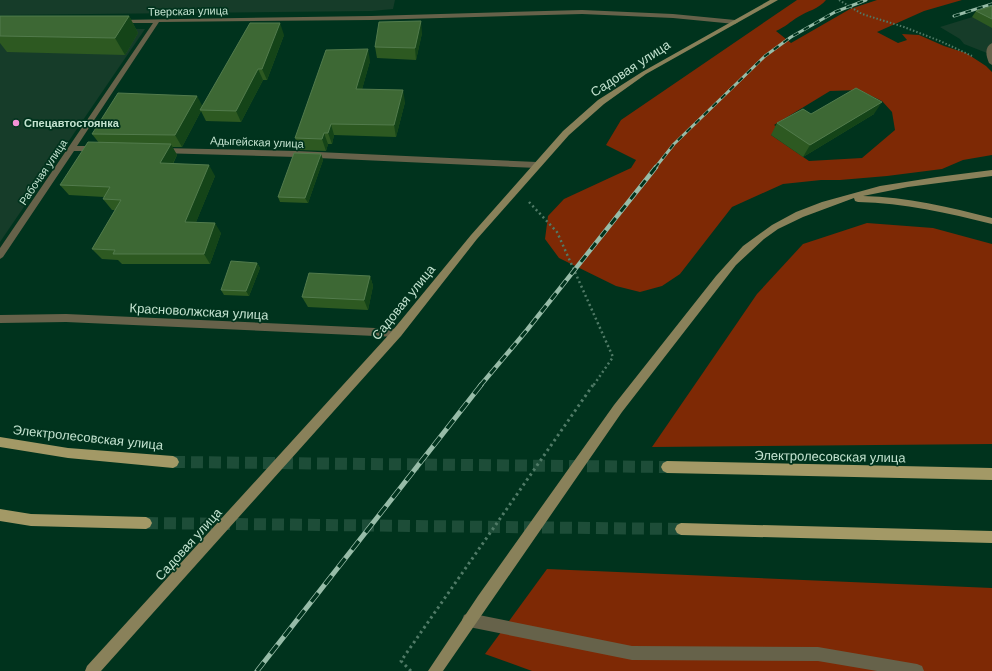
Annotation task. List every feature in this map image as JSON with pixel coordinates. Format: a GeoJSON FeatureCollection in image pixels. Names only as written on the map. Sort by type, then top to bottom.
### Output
{"type":"FeatureCollection","features":[{"type":"Feature","properties":{"kind":"main road","name":"Электролесовская улица"},"geometry":{"type":"LineString","coordinates":[[0,442],[68,453],[173,462]]}},
{"type":"Feature","properties":{"kind":"main road","name":"Электролесовская улица"},"geometry":{"type":"LineString","coordinates":[[667,467],[992,474]]}},
{"type":"Feature","properties":{"kind":"main road"},"geometry":{"type":"LineString","coordinates":[[0,515],[31,520],[146,523]]}},
{"type":"Feature","properties":{"kind":"main road"},"geometry":{"type":"LineString","coordinates":[[681,529],[992,537]]}},
{"type":"Feature","properties":{"kind":"street","name":"Садовая улица"},"geometry":{"type":"LineString","coordinates":[[92,671],[397,333],[474,237],[566,133],[601,102],[644,73],[775,0]]}},
{"type":"Feature","properties":{"kind":"street","name":"Тверская улица"},"geometry":{"type":"LineString","coordinates":[[110,21],[371,18],[582,12],[673,16],[735,22]]}},
{"type":"Feature","properties":{"kind":"street","name":"Рабочая улица"},"geometry":{"type":"LineString","coordinates":[[0,255],[157,21]]}},
{"type":"Feature","properties":{"kind":"street"},"geometry":{"type":"LineString","coordinates":[[992,45],[989,54],[992,63]]}},
{"type":"Feature","properties":{"kind":"street"},"geometry":{"type":"LineString","coordinates":[[72,148],[102,149]]}},
{"type":"Feature","properties":{"kind":"street","name":"Адыгейская улица"},"geometry":{"type":"LineString","coordinates":[[149,150],[296,154],[537,165]]}},
{"type":"Feature","properties":{"kind":"street"},"geometry":{"type":"LineString","coordinates":[[435,671],[633,388],[735,261],[756,239],[773,228],[816,206],[887,188],[992,173]]}},
{"type":"Feature","properties":{"kind":"street"},"geometry":{"type":"LineString","coordinates":[[838,200],[901,200],[992,221]]}},
{"type":"Feature","properties":{"kind":"street","name":"Красноволжская улица"},"geometry":{"type":"LineString","coordinates":[[0,319],[66,318],[397,333]]}},
{"type":"Feature","properties":{"kind":"street"},"geometry":{"type":"LineString","coordinates":[[470,620],[632,653],[818,654],[917,671]]}},
{"type":"Feature","properties":{"kind":"path"},"geometry":{"type":"LineString","coordinates":[[839,0],[862,14],[904,27],[940,41],[972,56]]}},
{"type":"Feature","properties":{"kind":"path"},"geometry":{"type":"LineString","coordinates":[[411,671],[402,661],[613,358],[557,232],[516,188]]}},
{"type":"Feature","properties":{"kind":"shaded area"},"geometry":{"type":"Polygon","coordinates":[[[0,0],[395,0],[393,9],[372,11],[0,15],[0,0]]]}},
{"type":"Feature","properties":{"kind":"shaded area"},"geometry":{"type":"Polygon","coordinates":[[[797,0],[826,0],[820,6],[776,31],[791,43],[850,9],[877,0],[962,0],[924,11],[877,32],[898,43],[907,40],[902,34],[919,35],[944,46],[966,53],[986,66],[992,72],[992,155],[963,160],[942,169],[887,176],[783,184],[732,207],[680,274],[662,286],[640,292],[616,286],[559,258],[545,239],[548,216],[564,199],[631,168],[636,160],[606,145],[621,120],[797,0]],[[859,90],[830,91],[774,125],[781,129],[771,135],[809,161],[862,158],[895,130],[892,112],[882,101],[859,90]]]}},
{"type":"Feature","properties":{"kind":"shaded area"},"geometry":{"type":"Polygon","coordinates":[[[992,11],[992,55],[964,44],[960,39],[940,27],[992,11]]]}},
{"type":"Feature","properties":{"kind":"shaded area"},"geometry":{"type":"Polygon","coordinates":[[[0,28],[145,29],[0,242],[0,28]]]}},
{"type":"Feature","properties":{"kind":"shaded area"},"geometry":{"type":"Polygon","coordinates":[[[867,223],[933,228],[992,244],[992,444],[652,447],[757,294],[803,244],[867,223]]]}},
{"type":"Feature","properties":{"kind":"shaded area"},"geometry":{"type":"Polygon","coordinates":[[[547,569],[992,588],[992,671],[532,671],[485,654],[547,569]]]}},
{"type":"Feature","properties":{"kind":"building"},"geometry":{"type":"Polygon","coordinates":[[[992,6],[992,19],[976,11],[992,6]]]}},
{"type":"Feature","properties":{"kind":"building"},"geometry":{"type":"Polygon","coordinates":[[[0,16],[129,16],[115,38],[0,36],[0,16]]]}},
{"type":"Feature","properties":{"kind":"building"},"geometry":{"type":"Polygon","coordinates":[[[421,21],[415,48],[375,47],[379,22],[421,21]]]}},
{"type":"Feature","properties":{"kind":"building"},"geometry":{"type":"Polygon","coordinates":[[[250,23],[280,23],[262,69],[258,69],[236,111],[200,110],[250,23]]]}},
{"type":"Feature","properties":{"kind":"building"},"geometry":{"type":"Polygon","coordinates":[[[368,49],[356,89],[403,90],[394,125],[331,124],[328,133],[324,133],[322,139],[295,138],[326,50],[368,49]]]}},
{"type":"Feature","properties":{"kind":"building"},"geometry":{"type":"Polygon","coordinates":[[[856,88],[882,102],[810,145],[777,123],[803,109],[811,114],[856,88]]]}},
{"type":"Feature","properties":{"kind":"building"},"geometry":{"type":"Polygon","coordinates":[[[118,93],[197,96],[175,135],[92,134],[118,93]]]}},
{"type":"Feature","properties":{"kind":"building"},"geometry":{"type":"Polygon","coordinates":[[[88,142],[171,144],[160,163],[209,165],[185,222],[215,223],[204,254],[113,254],[115,250],[92,249],[121,200],[103,199],[110,187],[60,185],[88,142]]]}},
{"type":"Feature","properties":{"kind":"building"},"geometry":{"type":"Polygon","coordinates":[[[294,153],[321,154],[305,198],[278,197],[294,153]]]}},
{"type":"Feature","properties":{"kind":"building"},"geometry":{"type":"Polygon","coordinates":[[[231,261],[257,263],[246,291],[221,290],[231,261]]]}},
{"type":"Feature","properties":{"kind":"building"},"geometry":{"type":"Polygon","coordinates":[[[309,273],[370,276],[364,300],[302,297],[309,273]]]}},
{"type":"Feature","properties":{"kind":"tunnel"},"geometry":{"type":"LineString","coordinates":[[173,462],[667,467]]}},
{"type":"Feature","properties":{"kind":"tunnel"},"geometry":{"type":"LineString","coordinates":[[146,523],[681,529]]}},
{"type":"Feature","properties":{"kind":"railway"},"geometry":{"type":"LineString","coordinates":[[655,168],[674,144],[765,56],[791,37],[835,12],[866,0]]}},
{"type":"Feature","properties":{"kind":"railway"},"geometry":{"type":"LineString","coordinates":[[954,16],[992,4]]}},
{"type":"Feature","properties":{"kind":"railway"},"geometry":{"type":"LineString","coordinates":[[480,386],[527,330],[656,167]]}},
{"type":"Feature","properties":{"kind":"railway"},"geometry":{"type":"LineString","coordinates":[[257,671],[481,385]]}},
{"type":"Feature","properties":{"kind":"place","name":"Спецавтостоянка"},"geometry":{"type":"Point","coordinates":[16,123]}}]}
